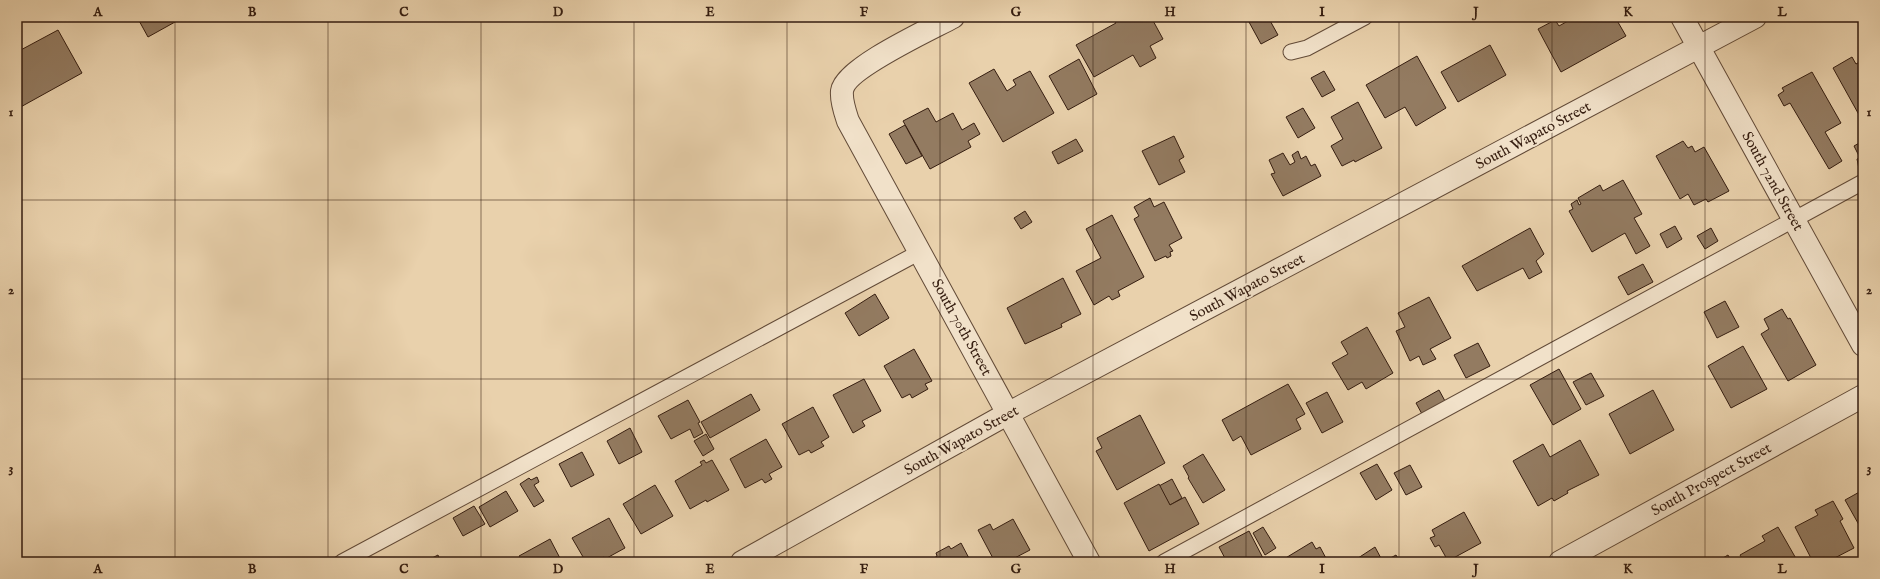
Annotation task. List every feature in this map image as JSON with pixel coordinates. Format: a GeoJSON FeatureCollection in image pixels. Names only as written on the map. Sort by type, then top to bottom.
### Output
{"type":"FeatureCollection","features":[{"type":"Feature","properties":{"kind":"street","name":"South 70th Street"},"geometry":{"type":"LineString","coordinates":[[953,17],[875,59],[850,76],[842,90],[842,105],[848,121],[1089,562]]}},
{"type":"Feature","properties":{"kind":"street","name":"South 72nd Street"},"geometry":{"type":"LineString","coordinates":[[1682,17],[1863,345]]}},
{"type":"Feature","properties":{"kind":"street","name":"South Wapato Street"},"geometry":{"type":"LineString","coordinates":[[742,562],[1009,414],[1755,17]]}},
{"type":"Feature","properties":{"kind":"street","name":"South Prospect Street"},"geometry":{"type":"LineString","coordinates":[[1560,562],[1863,396]]}},
{"type":"Feature","properties":{"kind":"lane"},"geometry":{"type":"LineString","coordinates":[[1291,52],[1307,48],[1365,17]]}},
{"type":"Feature","properties":{"kind":"lane"},"geometry":{"type":"LineString","coordinates":[[1164,562],[1863,182]]}},
{"type":"Feature","properties":{"kind":"lane"},"geometry":{"type":"LineString","coordinates":[[342,562],[920,252]]}},
{"type":"Feature","properties":{"kind":"building"},"geometry":{"type":"Polygon","coordinates":[[[137,17],[184,17],[148,37],[137,17]]]}},
{"type":"Feature","properties":{"kind":"building"},"geometry":{"type":"Polygon","coordinates":[[[1112,17],[1151,17],[1163,39],[1150,46],[1156,58],[1140,67],[1133,55],[1094,77],[1076,45],[1116,23],[1112,17]]]}},
{"type":"Feature","properties":{"kind":"building"},"geometry":{"type":"Polygon","coordinates":[[[1258,17],[1268,17],[1278,35],[1261,44],[1249,22],[1258,17]]]}},
{"type":"Feature","properties":{"kind":"building"},"geometry":{"type":"Polygon","coordinates":[[[1575,17],[1615,17],[1626,36],[1561,72],[1538,29],[1555,20],[1559,26],[1575,17]]]}},
{"type":"Feature","properties":{"kind":"building"},"geometry":{"type":"Polygon","coordinates":[[[58,30],[82,73],[17,109],[17,52],[58,30]]]}},
{"type":"Feature","properties":{"kind":"building"},"geometry":{"type":"Polygon","coordinates":[[[1490,45],[1506,75],[1458,102],[1441,72],[1490,45]]]}},
{"type":"Feature","properties":{"kind":"building"},"geometry":{"type":"Polygon","coordinates":[[[1417,56],[1446,108],[1416,126],[1405,107],[1385,118],[1366,85],[1417,56]]]}},
{"type":"Feature","properties":{"kind":"building"},"geometry":{"type":"Polygon","coordinates":[[[1852,57],[1856,64],[1863,60],[1863,122],[1833,68],[1852,57]]]}},
{"type":"Feature","properties":{"kind":"building"},"geometry":{"type":"Polygon","coordinates":[[[1079,59],[1097,94],[1068,110],[1049,76],[1079,59]]]}},
{"type":"Feature","properties":{"kind":"building"},"geometry":{"type":"Polygon","coordinates":[[[994,69],[1007,91],[1016,85],[1013,80],[1030,71],[1054,113],[1003,142],[969,83],[994,69]]]}},
{"type":"Feature","properties":{"kind":"building"},"geometry":{"type":"Polygon","coordinates":[[[1324,71],[1335,90],[1322,97],[1311,78],[1324,71]]]}},
{"type":"Feature","properties":{"kind":"building"},"geometry":{"type":"Polygon","coordinates":[[[1812,72],[1841,123],[1825,132],[1842,161],[1829,169],[1790,103],[1784,106],[1778,95],[1784,91],[1782,88],[1812,72]]]}},
{"type":"Feature","properties":{"kind":"building"},"geometry":{"type":"Polygon","coordinates":[[[1358,102],[1382,148],[1355,162],[1354,160],[1342,166],[1331,146],[1343,139],[1331,117],[1358,102]]]}},
{"type":"Feature","properties":{"kind":"building"},"geometry":{"type":"Polygon","coordinates":[[[928,108],[936,122],[953,113],[962,130],[974,123],[980,134],[968,141],[971,147],[930,169],[903,121],[928,108]]]}},
{"type":"Feature","properties":{"kind":"building"},"geometry":{"type":"Polygon","coordinates":[[[1303,108],[1315,128],[1298,138],[1286,117],[1303,108]]]}},
{"type":"Feature","properties":{"kind":"building"},"geometry":{"type":"Polygon","coordinates":[[[905,125],[922,156],[906,164],[889,134],[905,125]]]}},
{"type":"Feature","properties":{"kind":"building"},"geometry":{"type":"Polygon","coordinates":[[[1174,136],[1184,157],[1179,160],[1185,172],[1159,185],[1142,151],[1174,136]]]}},
{"type":"Feature","properties":{"kind":"building"},"geometry":{"type":"Polygon","coordinates":[[[1076,139],[1083,151],[1058,164],[1052,152],[1076,139]]]}},
{"type":"Feature","properties":{"kind":"building"},"geometry":{"type":"Polygon","coordinates":[[[1683,141],[1688,148],[1692,146],[1695,152],[1704,147],[1729,191],[1708,202],[1706,199],[1694,205],[1688,194],[1680,199],[1656,156],[1683,141]]]}},
{"type":"Feature","properties":{"kind":"building"},"geometry":{"type":"Polygon","coordinates":[[[1861,142],[1863,145],[1863,168],[1859,169],[1857,159],[1860,158],[1854,146],[1861,142]]]}},
{"type":"Feature","properties":{"kind":"building"},"geometry":{"type":"Polygon","coordinates":[[[1298,151],[1301,159],[1306,156],[1311,166],[1315,164],[1321,176],[1283,196],[1271,174],[1275,173],[1269,160],[1283,153],[1290,165],[1295,162],[1292,155],[1298,151]]]}},
{"type":"Feature","properties":{"kind":"building"},"geometry":{"type":"Polygon","coordinates":[[[1623,180],[1642,214],[1634,218],[1650,246],[1636,254],[1625,233],[1592,252],[1569,211],[1573,209],[1571,204],[1577,200],[1579,205],[1581,204],[1578,198],[1600,185],[1603,191],[1623,180]]]}},
{"type":"Feature","properties":{"kind":"building"},"geometry":{"type":"Polygon","coordinates":[[[1150,198],[1154,207],[1164,202],[1182,238],[1169,245],[1173,251],[1170,252],[1171,256],[1167,258],[1166,256],[1155,261],[1134,219],[1139,216],[1134,207],[1150,198]]]}},
{"type":"Feature","properties":{"kind":"building"},"geometry":{"type":"Polygon","coordinates":[[[1025,211],[1032,222],[1021,229],[1014,218],[1025,211]]]}},
{"type":"Feature","properties":{"kind":"building"},"geometry":{"type":"Polygon","coordinates":[[[1112,215],[1144,277],[1118,291],[1120,296],[1112,300],[1109,296],[1094,305],[1076,271],[1101,258],[1086,229],[1112,215]]]}},
{"type":"Feature","properties":{"kind":"building"},"geometry":{"type":"Polygon","coordinates":[[[1675,226],[1682,239],[1667,248],[1660,234],[1675,226]]]}},
{"type":"Feature","properties":{"kind":"building"},"geometry":{"type":"Polygon","coordinates":[[[1530,228],[1544,254],[1536,261],[1542,272],[1529,279],[1523,268],[1477,291],[1462,266],[1530,228]]]}},
{"type":"Feature","properties":{"kind":"building"},"geometry":{"type":"Polygon","coordinates":[[[1711,228],[1718,241],[1705,249],[1697,236],[1711,228]]]}},
{"type":"Feature","properties":{"kind":"building"},"geometry":{"type":"Polygon","coordinates":[[[1643,264],[1653,282],[1628,295],[1618,277],[1643,264]]]}},
{"type":"Feature","properties":{"kind":"building"},"geometry":{"type":"Polygon","coordinates":[[[1063,278],[1081,314],[1061,324],[1062,327],[1025,344],[1007,308],[1063,278]]]}},
{"type":"Feature","properties":{"kind":"building"},"geometry":{"type":"Polygon","coordinates":[[[875,294],[889,318],[859,336],[845,313],[875,294]]]}},
{"type":"Feature","properties":{"kind":"building"},"geometry":{"type":"Polygon","coordinates":[[[1429,297],[1451,338],[1430,349],[1436,359],[1423,365],[1419,356],[1410,361],[1396,331],[1405,327],[1398,313],[1429,297]]]}},
{"type":"Feature","properties":{"kind":"building"},"geometry":{"type":"Polygon","coordinates":[[[1725,301],[1739,327],[1717,338],[1704,312],[1725,301]]]}},
{"type":"Feature","properties":{"kind":"building"},"geometry":{"type":"Polygon","coordinates":[[[1782,309],[1788,319],[1790,318],[1816,365],[1788,381],[1761,334],[1769,329],[1764,319],[1782,309]]]}},
{"type":"Feature","properties":{"kind":"building"},"geometry":{"type":"Polygon","coordinates":[[[1367,327],[1393,373],[1366,389],[1362,382],[1348,390],[1332,363],[1348,354],[1341,342],[1367,327]]]}},
{"type":"Feature","properties":{"kind":"building"},"geometry":{"type":"Polygon","coordinates":[[[1478,343],[1490,366],[1466,378],[1454,355],[1478,343]]]}},
{"type":"Feature","properties":{"kind":"building"},"geometry":{"type":"Polygon","coordinates":[[[1743,346],[1767,389],[1731,408],[1708,366],[1743,346]]]}},
{"type":"Feature","properties":{"kind":"building"},"geometry":{"type":"Polygon","coordinates":[[[914,349],[932,381],[925,384],[928,389],[912,398],[910,394],[902,398],[884,366],[914,349]]]}},
{"type":"Feature","properties":{"kind":"building"},"geometry":{"type":"Polygon","coordinates":[[[1559,369],[1581,409],[1553,425],[1530,385],[1559,369]]]}},
{"type":"Feature","properties":{"kind":"building"},"geometry":{"type":"Polygon","coordinates":[[[1591,373],[1604,396],[1586,405],[1573,382],[1591,373]]]}},
{"type":"Feature","properties":{"kind":"building"},"geometry":{"type":"Polygon","coordinates":[[[864,379],[881,411],[862,421],[865,426],[853,433],[833,395],[864,379]]]}},
{"type":"Feature","properties":{"kind":"building"},"geometry":{"type":"Polygon","coordinates":[[[1288,384],[1305,414],[1296,419],[1301,429],[1251,455],[1241,436],[1233,441],[1222,420],[1288,384]]]}},
{"type":"Feature","properties":{"kind":"building"},"geometry":{"type":"Polygon","coordinates":[[[1439,390],[1445,401],[1422,414],[1416,403],[1439,390]]]}},
{"type":"Feature","properties":{"kind":"building"},"geometry":{"type":"Polygon","coordinates":[[[1653,390],[1674,430],[1630,454],[1609,414],[1653,390]]]}},
{"type":"Feature","properties":{"kind":"building"},"geometry":{"type":"Polygon","coordinates":[[[1327,392],[1343,422],[1322,433],[1306,403],[1327,392]]]}},
{"type":"Feature","properties":{"kind":"building"},"geometry":{"type":"Polygon","coordinates":[[[751,394],[760,410],[710,438],[701,422],[751,394]]]}},
{"type":"Feature","properties":{"kind":"building"},"geometry":{"type":"Polygon","coordinates":[[[688,400],[700,422],[698,423],[703,433],[694,438],[690,429],[671,439],[658,416],[688,400]]]}},
{"type":"Feature","properties":{"kind":"building"},"geometry":{"type":"Polygon","coordinates":[[[813,407],[829,437],[821,442],[824,446],[811,453],[809,450],[799,455],[782,424],[813,407]]]}},
{"type":"Feature","properties":{"kind":"building"},"geometry":{"type":"Polygon","coordinates":[[[1140,415],[1165,463],[1117,490],[1096,451],[1102,448],[1097,438],[1140,415]]]}},
{"type":"Feature","properties":{"kind":"building"},"geometry":{"type":"Polygon","coordinates":[[[630,428],[642,452],[619,464],[607,441],[630,428]]]}},
{"type":"Feature","properties":{"kind":"building"},"geometry":{"type":"Polygon","coordinates":[[[706,434],[714,449],[703,456],[694,441],[706,434]]]}},
{"type":"Feature","properties":{"kind":"building"},"geometry":{"type":"Polygon","coordinates":[[[766,439],[782,467],[769,474],[772,479],[765,483],[762,479],[745,488],[730,459],[766,439]]]}},
{"type":"Feature","properties":{"kind":"building"},"geometry":{"type":"Polygon","coordinates":[[[1580,440],[1599,475],[1567,491],[1568,493],[1554,501],[1552,498],[1538,506],[1513,461],[1543,444],[1550,457],[1580,440]]]}},
{"type":"Feature","properties":{"kind":"building"},"geometry":{"type":"Polygon","coordinates":[[[582,452],[594,475],[571,487],[559,464],[582,452]]]}},
{"type":"Feature","properties":{"kind":"building"},"geometry":{"type":"Polygon","coordinates":[[[1203,454],[1225,490],[1203,503],[1188,478],[1189,477],[1183,466],[1203,454]]]}},
{"type":"Feature","properties":{"kind":"building"},"geometry":{"type":"Polygon","coordinates":[[[704,460],[706,463],[712,460],[729,490],[690,509],[675,481],[702,465],[700,462],[704,460]]]}},
{"type":"Feature","properties":{"kind":"building"},"geometry":{"type":"Polygon","coordinates":[[[1377,464],[1392,490],[1376,500],[1360,473],[1377,464]]]}},
{"type":"Feature","properties":{"kind":"building"},"geometry":{"type":"Polygon","coordinates":[[[1410,465],[1422,487],[1406,495],[1394,473],[1410,465]]]}},
{"type":"Feature","properties":{"kind":"building"},"geometry":{"type":"Polygon","coordinates":[[[537,477],[539,482],[534,485],[544,501],[534,507],[520,484],[529,478],[531,480],[537,477]]]}},
{"type":"Feature","properties":{"kind":"building"},"geometry":{"type":"Polygon","coordinates":[[[1172,479],[1182,498],[1170,505],[1159,486],[1172,479]]]}},
{"type":"Feature","properties":{"kind":"building"},"geometry":{"type":"Polygon","coordinates":[[[1159,484],[1170,505],[1185,497],[1199,524],[1149,551],[1124,503],[1159,484]]]}},
{"type":"Feature","properties":{"kind":"building"},"geometry":{"type":"Polygon","coordinates":[[[655,485],[673,516],[641,534],[623,504],[655,485]]]}},
{"type":"Feature","properties":{"kind":"building"},"geometry":{"type":"Polygon","coordinates":[[[1863,490],[1863,532],[1845,500],[1863,490]]]}},
{"type":"Feature","properties":{"kind":"building"},"geometry":{"type":"Polygon","coordinates":[[[506,491],[518,511],[490,527],[479,507],[506,491]]]}},
{"type":"Feature","properties":{"kind":"building"},"geometry":{"type":"Polygon","coordinates":[[[1833,501],[1843,519],[1840,521],[1854,548],[1827,562],[1813,562],[1795,527],[1818,515],[1815,510],[1833,501]]]}},
{"type":"Feature","properties":{"kind":"building"},"geometry":{"type":"Polygon","coordinates":[[[474,506],[485,524],[463,536],[453,518],[474,506]]]}},
{"type":"Feature","properties":{"kind":"building"},"geometry":{"type":"Polygon","coordinates":[[[1464,512],[1481,543],[1448,561],[1439,545],[1435,547],[1430,538],[1435,536],[1432,530],[1464,512]]]}},
{"type":"Feature","properties":{"kind":"building"},"geometry":{"type":"Polygon","coordinates":[[[609,518],[625,548],[605,559],[604,557],[596,562],[586,562],[572,538],[609,518]]]}},
{"type":"Feature","properties":{"kind":"building"},"geometry":{"type":"Polygon","coordinates":[[[1013,519],[1030,550],[1007,562],[995,562],[978,530],[990,524],[993,530],[1013,519]]]}},
{"type":"Feature","properties":{"kind":"building"},"geometry":{"type":"Polygon","coordinates":[[[1263,527],[1276,548],[1265,555],[1253,533],[1263,527]]]}},
{"type":"Feature","properties":{"kind":"building"},"geometry":{"type":"Polygon","coordinates":[[[1778,527],[1798,562],[1744,562],[1740,555],[1765,541],[1762,536],[1778,527]]]}},
{"type":"Feature","properties":{"kind":"building"},"geometry":{"type":"Polygon","coordinates":[[[1249,531],[1264,560],[1261,562],[1227,562],[1219,547],[1249,531]]]}},
{"type":"Feature","properties":{"kind":"building"},"geometry":{"type":"Polygon","coordinates":[[[550,539],[562,562],[523,562],[519,556],[550,539]]]}},
{"type":"Feature","properties":{"kind":"building"},"geometry":{"type":"Polygon","coordinates":[[[1312,542],[1316,549],[1320,547],[1328,562],[1279,562],[1312,542]]]}},
{"type":"Feature","properties":{"kind":"building"},"geometry":{"type":"Polygon","coordinates":[[[961,543],[971,562],[929,562],[937,556],[936,553],[949,546],[951,549],[961,543]]]}},
{"type":"Feature","properties":{"kind":"building"},"geometry":{"type":"Polygon","coordinates":[[[1375,547],[1383,562],[1352,562],[1375,547]]]}},
{"type":"Feature","properties":{"kind":"building"},"geometry":{"type":"Polygon","coordinates":[[[438,555],[441,562],[424,562],[438,555]]]}},
{"type":"Feature","properties":{"kind":"building"},"geometry":{"type":"Polygon","coordinates":[[[1396,555],[1400,562],[1383,562],[1396,555]]]}},
{"type":"Feature","properties":{"kind":"building"},"geometry":{"type":"Polygon","coordinates":[[[1728,555],[1732,562],[1716,562],[1728,555]]]}}]}
